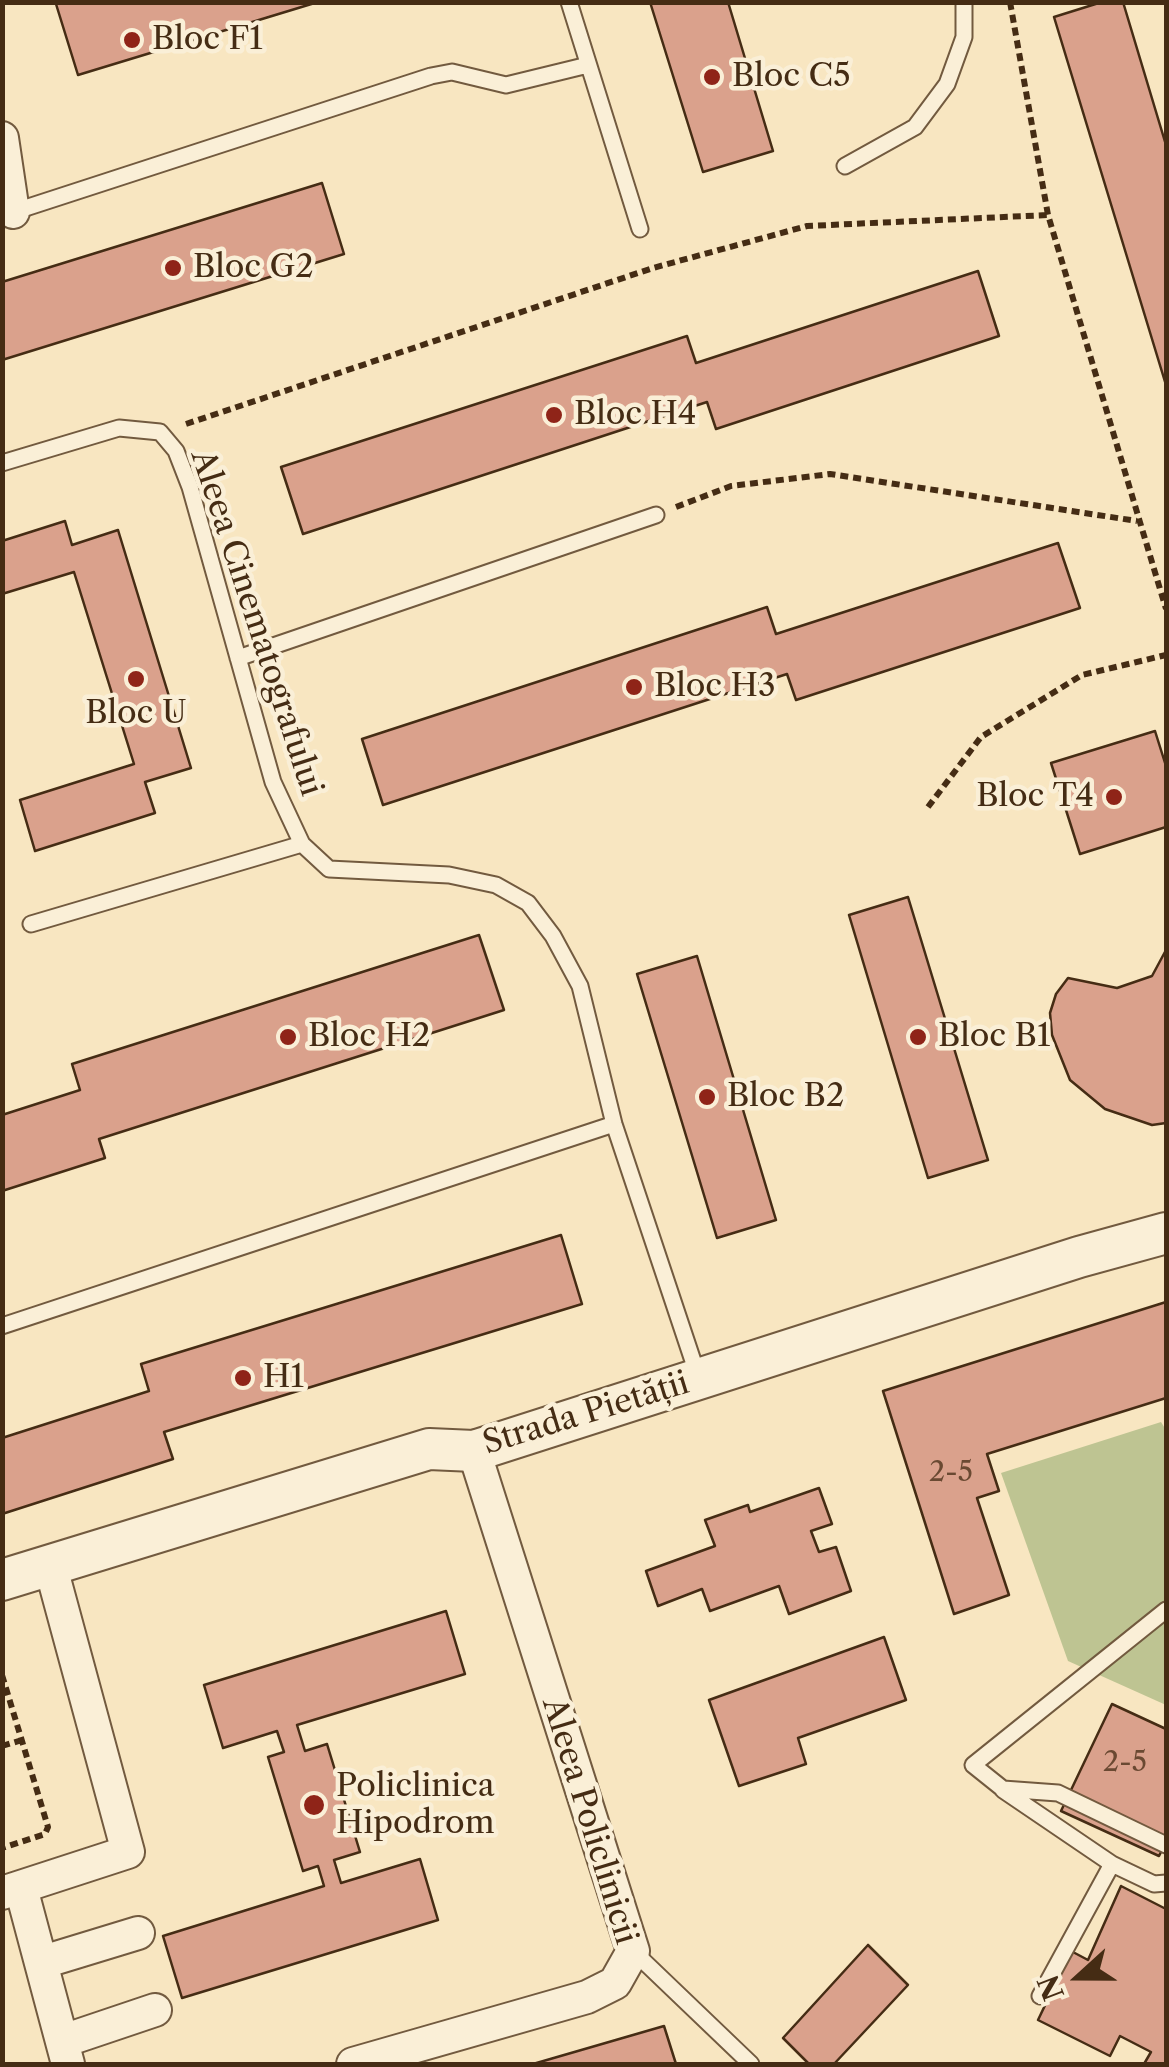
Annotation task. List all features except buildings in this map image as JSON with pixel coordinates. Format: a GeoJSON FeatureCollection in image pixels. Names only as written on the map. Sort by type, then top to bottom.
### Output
{"type":"FeatureCollection","features":[{"type":"Feature","properties":{"kind":"street"},"geometry":{"type":"LineString","coordinates":[[2,138],[8,214]]}},
{"type":"Feature","properties":{"kind":"street","name":"Strada Pietății"},"geometry":{"type":"LineString","coordinates":[[2,1580],[429,1449],[474,1451],[1079,1257],[1166,1234]]}},
{"type":"Feature","properties":{"kind":"street","name":"Aleea Policlinicii"},"geometry":{"type":"LineString","coordinates":[[353,2064],[588,1997],[615,1983],[634,1950],[474,1451]]}},
{"type":"Feature","properties":{"kind":"street"},"geometry":{"type":"LineString","coordinates":[[50,1564],[128,1852],[12,1890],[42,1962],[66,2053],[155,2010]]}},
{"type":"Feature","properties":{"kind":"street"},"geometry":{"type":"LineString","coordinates":[[42,1962],[138,1933]]}},
{"type":"Feature","properties":{"kind":"lane"},"geometry":{"type":"LineString","coordinates":[[568,2],[640,229]]}},
{"type":"Feature","properties":{"kind":"lane"},"geometry":{"type":"LineString","coordinates":[[845,166],[915,128],[947,84],[964,38],[964,2]]}},
{"type":"Feature","properties":{"kind":"lane"},"geometry":{"type":"LineString","coordinates":[[8,214],[431,76],[452,72],[506,85],[588,66]]}},
{"type":"Feature","properties":{"kind":"lane","name":"Aleea Cinematografului"},"geometry":{"type":"LineString","coordinates":[[2,463],[119,428],[160,432],[176,452],[190,486],[273,782],[302,844],[329,869],[449,875],[496,885],[528,903],[553,936],[580,986],[614,1124],[699,1378]]}},
{"type":"Feature","properties":{"kind":"lane"},"geometry":{"type":"LineString","coordinates":[[238,658],[656,515]]}},
{"type":"Feature","properties":{"kind":"lane"},"geometry":{"type":"LineString","coordinates":[[31,924],[302,844]]}},
{"type":"Feature","properties":{"kind":"lane"},"geometry":{"type":"LineString","coordinates":[[2,1326],[614,1124]]}},
{"type":"Feature","properties":{"kind":"lane"},"geometry":{"type":"LineString","coordinates":[[1166,1610],[974,1765],[991,1782],[1112,1864],[1154,1884],[1166,1883]]}},
{"type":"Feature","properties":{"kind":"lane"},"geometry":{"type":"LineString","coordinates":[[991,1782],[1016,1792],[1058,1793],[1166,1845]]}},
{"type":"Feature","properties":{"kind":"lane"},"geometry":{"type":"LineString","coordinates":[[1040,1996],[1112,1864]]}},
{"type":"Feature","properties":{"kind":"lane"},"geometry":{"type":"LineString","coordinates":[[634,1950],[750,2064]]}},
{"type":"Feature","properties":{"kind":"path"},"geometry":{"type":"LineString","coordinates":[[1010,2],[1048,215],[1166,609]]}},
{"type":"Feature","properties":{"kind":"path"},"geometry":{"type":"LineString","coordinates":[[160,432],[654,268],[807,226],[1048,215]]}},
{"type":"Feature","properties":{"kind":"path"},"geometry":{"type":"LineString","coordinates":[[656,515],[731,486],[830,474],[1137,521]]}},
{"type":"Feature","properties":{"kind":"path"},"geometry":{"type":"LineString","coordinates":[[928,807],[980,737],[1082,675],[1166,655]]}},
{"type":"Feature","properties":{"kind":"path"},"geometry":{"type":"LineString","coordinates":[[2,1674],[48,1827],[45,1834],[2,1848]]}},
{"type":"Feature","properties":{"kind":"path"},"geometry":{"type":"LineString","coordinates":[[2,1746],[22,1740]]}},
{"type":"Feature","properties":{"kind":"green space"},"geometry":{"type":"Polygon","coordinates":[[[1161,1422],[1166,1430],[1166,1705],[1068,1661],[1001,1473],[1161,1422]]]}},
{"type":"Feature","properties":{"kind":"place","name":"Bloc F1"},"geometry":{"type":"Point","coordinates":[132,40]}},
{"type":"Feature","properties":{"kind":"place","name":"Bloc C5"},"geometry":{"type":"Point","coordinates":[712,77]}},
{"type":"Feature","properties":{"kind":"place","name":"Bloc G2"},"geometry":{"type":"Point","coordinates":[173,268]}},
{"type":"Feature","properties":{"kind":"place","name":"Bloc H4"},"geometry":{"type":"Point","coordinates":[554,415]}},
{"type":"Feature","properties":{"kind":"place","name":"Bloc U"},"geometry":{"type":"Point","coordinates":[136,679]}},
{"type":"Feature","properties":{"kind":"place","name":"Bloc H3"},"geometry":{"type":"Point","coordinates":[634,687]}},
{"type":"Feature","properties":{"kind":"place","name":"Bloc T4"},"geometry":{"type":"Point","coordinates":[1114,797]}},
{"type":"Feature","properties":{"kind":"place","name":"Bloc H2"},"geometry":{"type":"Point","coordinates":[288,1037]}},
{"type":"Feature","properties":{"kind":"place","name":"Bloc B1"},"geometry":{"type":"Point","coordinates":[918,1037]}},
{"type":"Feature","properties":{"kind":"place","name":"Bloc B2"},"geometry":{"type":"Point","coordinates":[707,1097]}},
{"type":"Feature","properties":{"kind":"place","name":"H1"},"geometry":{"type":"Point","coordinates":[243,1378]}},
{"type":"Feature","properties":{"kind":"place","name":"Policlinica Hipodrom"},"geometry":{"type":"Point","coordinates":[314,1805]}}]}
